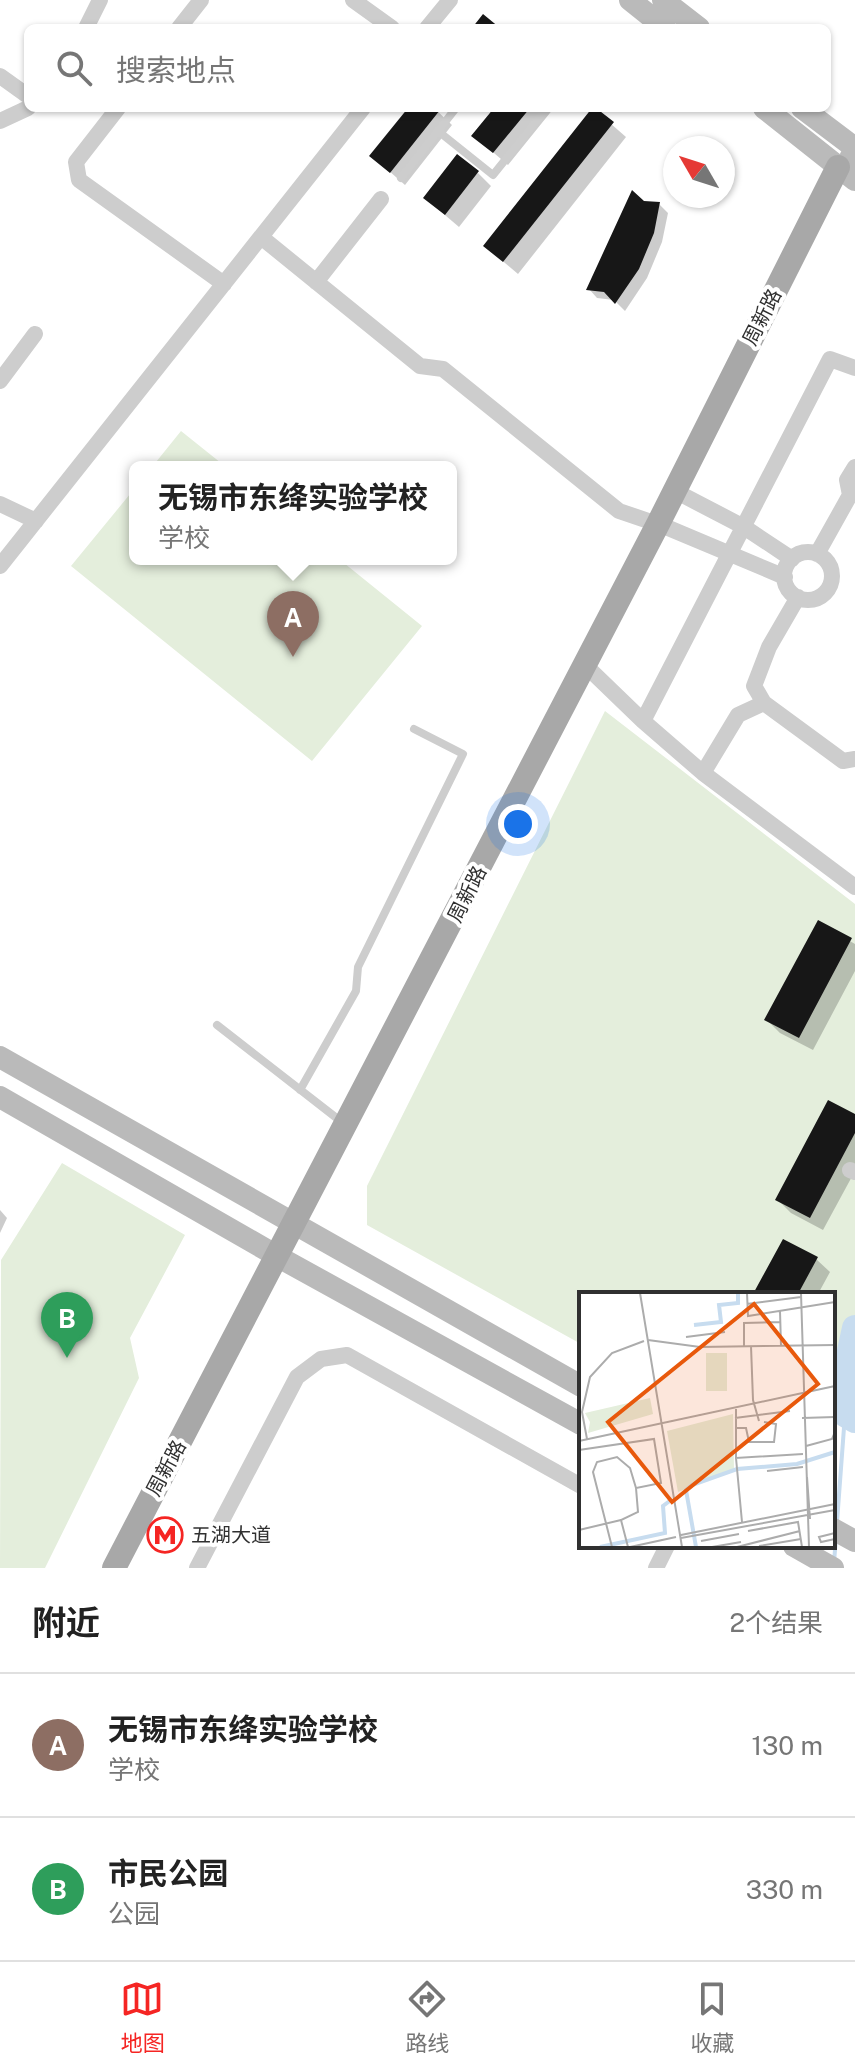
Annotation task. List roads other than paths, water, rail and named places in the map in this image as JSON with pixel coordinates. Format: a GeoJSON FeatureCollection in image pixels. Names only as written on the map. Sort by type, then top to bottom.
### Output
{"type":"FeatureCollection","features":[{"type":"Feature","properties":{"kind":"main road"},"geometry":{"type":"LineString","coordinates":[[630,0],[660,24]]}},
{"type":"Feature","properties":{"kind":"main road"},"geometry":{"type":"LineString","coordinates":[[663,0],[694,24]]}},
{"type":"Feature","properties":{"kind":"main road"},"geometry":{"type":"LineString","coordinates":[[769,112],[846,173]]}},
{"type":"Feature","properties":{"kind":"main road"},"geometry":{"type":"LineString","coordinates":[[808,112],[853,141]]}},
{"type":"Feature","properties":{"kind":"main road","name":"周新路"},"geometry":{"type":"LineString","coordinates":[[114,1568],[298,1226],[846,173],[853,141]]}},
{"type":"Feature","properties":{"kind":"main road","name":"周新路"},"geometry":{"type":"LineString","coordinates":[[298,1226],[347,1126],[588,668]]}},
{"type":"Feature","properties":{"kind":"main road"},"geometry":{"type":"LineString","coordinates":[[0,1057],[579,1385]]}},
{"type":"Feature","properties":{"kind":"main road"},"geometry":{"type":"LineString","coordinates":[[0,1097],[280,1258],[579,1423]]}},
{"type":"Feature","properties":{"kind":"main road","name":"周新路"},"geometry":{"type":"LineString","coordinates":[[124,1568],[280,1258]]}},
{"type":"Feature","properties":{"kind":"main road"},"geometry":{"type":"LineString","coordinates":[[835,1530],[855,1541]]}},
{"type":"Feature","properties":{"kind":"main road"},"geometry":{"type":"LineString","coordinates":[[798,1548],[833,1568]]}},
{"type":"Feature","properties":{"kind":"street"},"geometry":{"type":"LineString","coordinates":[[88,24],[100,0]]}},
{"type":"Feature","properties":{"kind":"street"},"geometry":{"type":"LineString","coordinates":[[182,24],[201,0]]}},
{"type":"Feature","properties":{"kind":"street"},"geometry":{"type":"LineString","coordinates":[[353,0],[386,24]]}},
{"type":"Feature","properties":{"kind":"street"},"geometry":{"type":"LineString","coordinates":[[430,24],[450,0]]}},
{"type":"Feature","properties":{"kind":"street"},"geometry":{"type":"LineString","coordinates":[[0,76],[24,93]]}},
{"type":"Feature","properties":{"kind":"street"},"geometry":{"type":"LineString","coordinates":[[0,121],[24,110]]}},
{"type":"Feature","properties":{"kind":"street"},"geometry":{"type":"LineString","coordinates":[[115,112],[76,162],[79,180],[224,284]]}},
{"type":"Feature","properties":{"kind":"street"},"geometry":{"type":"LineString","coordinates":[[0,566],[360,112]]}},
{"type":"Feature","properties":{"kind":"street"},"geometry":{"type":"LineString","coordinates":[[316,282],[381,199]]}},
{"type":"Feature","properties":{"kind":"street"},"geometry":{"type":"LineString","coordinates":[[261,237],[420,366],[443,369],[619,511],[785,577]]}},
{"type":"Feature","properties":{"kind":"street"},"geometry":{"type":"LineString","coordinates":[[0,381],[35,334]]}},
{"type":"Feature","properties":{"kind":"street"},"geometry":{"type":"LineString","coordinates":[[643,721],[830,359],[855,368]]}},
{"type":"Feature","properties":{"kind":"street"},"geometry":{"type":"LineString","coordinates":[[817,554],[852,494],[847,480],[855,467]]}},
{"type":"Feature","properties":{"kind":"street"},"geometry":{"type":"LineString","coordinates":[[679,493],[744,527],[792,559]]}},
{"type":"Feature","properties":{"kind":"street"},"geometry":{"type":"LineString","coordinates":[[0,504],[36,521]]}},
{"type":"Feature","properties":{"kind":"street"},"geometry":{"type":"LineString","coordinates":[[804,553],[817,554],[831,569],[828,588],[811,599],[798,597],[789,589],[785,577],[792,559],[804,553]]}},
{"type":"Feature","properties":{"kind":"street"},"geometry":{"type":"LineString","coordinates":[[798,597],[769,647],[754,686],[764,703],[843,761],[855,759]]}},
{"type":"Feature","properties":{"kind":"street"},"geometry":{"type":"LineString","coordinates":[[588,668],[703,773],[855,887]]}},
{"type":"Feature","properties":{"kind":"street"},"geometry":{"type":"LineString","coordinates":[[703,773],[738,715],[764,703]]}},
{"type":"Feature","properties":{"kind":"street"},"geometry":{"type":"LineString","coordinates":[[197,1568],[297,1377],[321,1359],[347,1355],[579,1485]]}},
{"type":"Feature","properties":{"kind":"street"},"geometry":{"type":"LineString","coordinates":[[656,1568],[666,1548]]}},
{"type":"Feature","properties":{"kind":"lane"},"geometry":{"type":"LineString","coordinates":[[401,178],[452,112]]}},
{"type":"Feature","properties":{"kind":"lane"},"geometry":{"type":"LineString","coordinates":[[438,131],[493,175],[544,112]]}},
{"type":"Feature","properties":{"kind":"lane"},"geometry":{"type":"LineString","coordinates":[[300,1090],[356,991],[358,967],[463,754],[414,729]]}},
{"type":"Feature","properties":{"kind":"lane"},"geometry":{"type":"LineString","coordinates":[[217,1025],[347,1126]]}},
{"type":"Feature","properties":{"kind":"waterway"},"geometry":{"type":"LineString","coordinates":[[855,1328],[845,1414],[855,1420]]}},
{"type":"Feature","properties":{"kind":"waterway"},"geometry":{"type":"LineString","coordinates":[[837,1522],[845,1414]]}},
{"type":"Feature","properties":{"kind":"waterway"},"geometry":{"type":"LineString","coordinates":[[834,1562],[836,1538]]}},
{"type":"Feature","properties":{"kind":"place","name":"无锡市东绛实验学校"},"geometry":{"type":"Point","coordinates":[293,657]}},
{"type":"Feature","properties":{"kind":"place","name":"市民公园"},"geometry":{"type":"Point","coordinates":[67,1358]}},
{"type":"Feature","properties":{"kind":"place","name":"五湖大道"},"geometry":{"type":"Point","coordinates":[165,1535]}}]}
